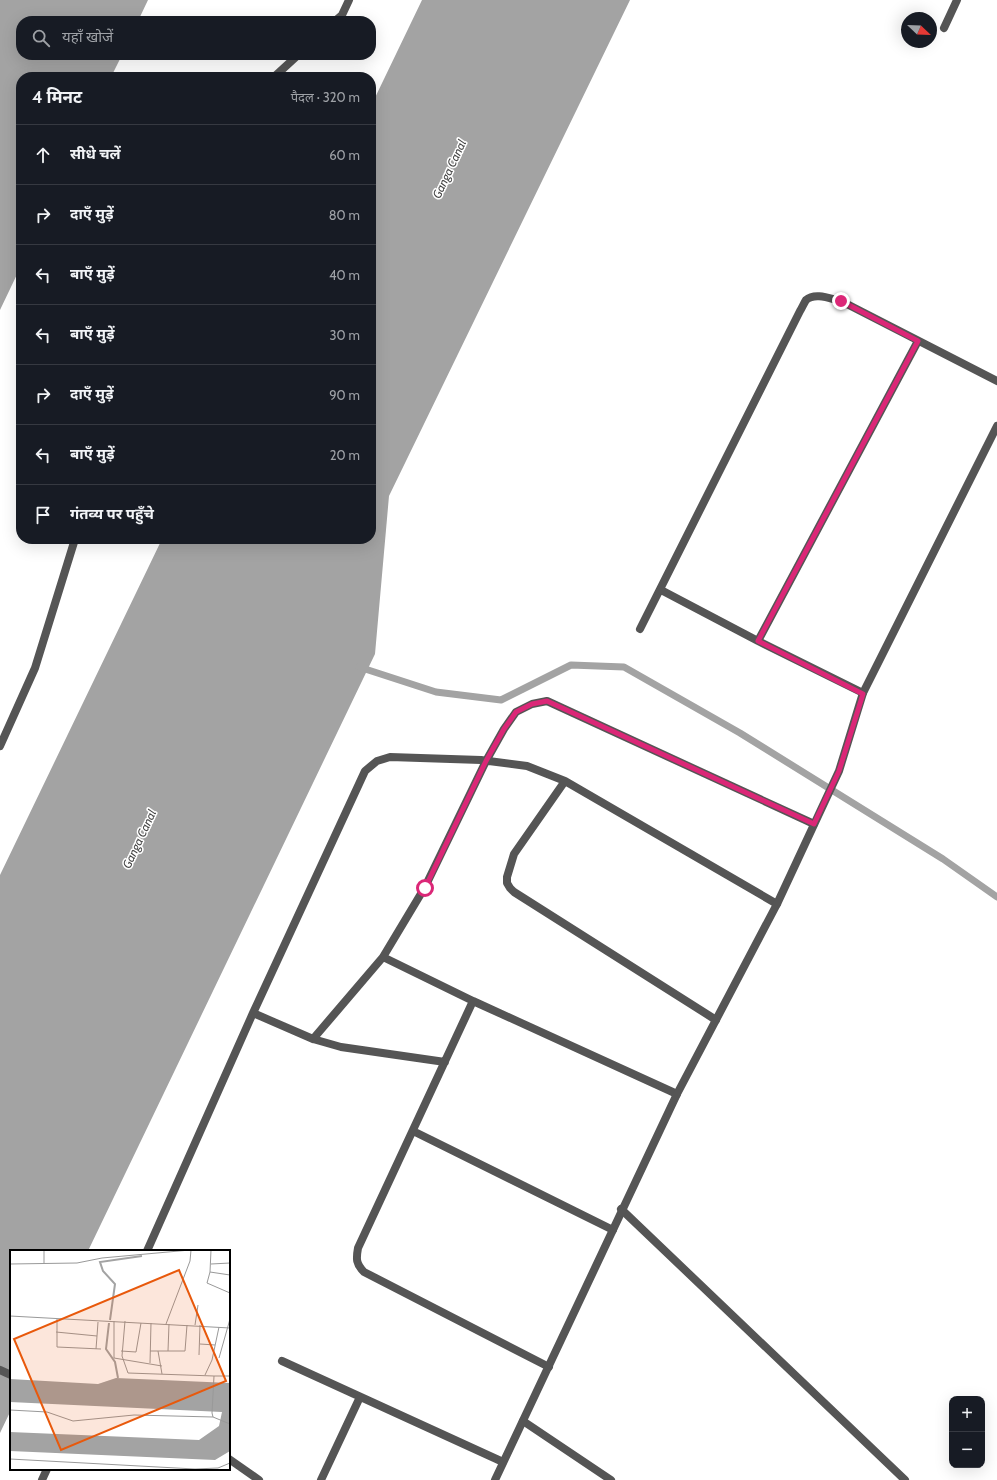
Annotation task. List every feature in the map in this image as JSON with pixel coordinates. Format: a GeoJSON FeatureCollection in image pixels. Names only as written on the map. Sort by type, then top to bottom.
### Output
{"type":"FeatureCollection","features":[{"type":"Feature","properties":{"kind":"street"},"geometry":{"type":"LineString","coordinates":[[341,16],[349,0]]}},
{"type":"Feature","properties":{"kind":"street"},"geometry":{"type":"LineString","coordinates":[[944,28],[957,0]]}},
{"type":"Feature","properties":{"kind":"street"},"geometry":{"type":"LineString","coordinates":[[279,72],[293,60]]}},
{"type":"Feature","properties":{"kind":"street"},"geometry":{"type":"LineString","coordinates":[[640,630],[800,311],[807,300],[814,296],[841,301],[997,381]]}},
{"type":"Feature","properties":{"kind":"street"},"geometry":{"type":"LineString","coordinates":[[758,641],[918,341]]}},
{"type":"Feature","properties":{"kind":"street"},"geometry":{"type":"LineString","coordinates":[[495,1480],[677,1094],[777,904],[839,771],[863,694],[997,426]]}},
{"type":"Feature","properties":{"kind":"street"},"geometry":{"type":"LineString","coordinates":[[0,746],[35,668],[73,544]]}},
{"type":"Feature","properties":{"kind":"street"},"geometry":{"type":"LineString","coordinates":[[661,590],[863,694]]}},
{"type":"Feature","properties":{"kind":"street"},"geometry":{"type":"LineString","coordinates":[[313,1039],[383,957],[425,888],[486,761],[504,729],[516,712],[532,704],[547,701],[814,824]]}},
{"type":"Feature","properties":{"kind":"street"},"geometry":{"type":"LineString","coordinates":[[147,1250],[252,1013],[365,771],[377,761],[390,757],[486,761],[527,766],[565,781],[777,904]]}},
{"type":"Feature","properties":{"kind":"street"},"geometry":{"type":"LineString","coordinates":[[565,781],[514,854],[507,877],[507,883],[510,888],[716,1020]]}},
{"type":"Feature","properties":{"kind":"street"},"geometry":{"type":"LineString","coordinates":[[383,957],[473,1001],[677,1094]]}},
{"type":"Feature","properties":{"kind":"street"},"geometry":{"type":"LineString","coordinates":[[473,1001],[358,1248],[356,1258],[358,1266],[364,1272],[548,1367]]}},
{"type":"Feature","properties":{"kind":"street"},"geometry":{"type":"LineString","coordinates":[[252,1013],[313,1039],[341,1047],[445,1062]]}},
{"type":"Feature","properties":{"kind":"street"},"geometry":{"type":"LineString","coordinates":[[413,1131],[613,1230]]}},
{"type":"Feature","properties":{"kind":"street"},"geometry":{"type":"LineString","coordinates":[[622,1209],[905,1480]]}},
{"type":"Feature","properties":{"kind":"street"},"geometry":{"type":"LineString","coordinates":[[282,1361],[504,1462]]}},
{"type":"Feature","properties":{"kind":"street"},"geometry":{"type":"LineString","coordinates":[[0,1370],[10,1375]]}},
{"type":"Feature","properties":{"kind":"street"},"geometry":{"type":"LineString","coordinates":[[321,1480],[360,1397]]}},
{"type":"Feature","properties":{"kind":"street"},"geometry":{"type":"LineString","coordinates":[[523,1421],[611,1480]]}},
{"type":"Feature","properties":{"kind":"street"},"geometry":{"type":"LineString","coordinates":[[230,1460],[258,1480]]}},
{"type":"Feature","properties":{"kind":"street"},"geometry":{"type":"LineString","coordinates":[[42,1480],[47,1470]]}},
{"type":"Feature","properties":{"kind":"water"},"geometry":{"type":"Polygon","coordinates":[[[0,0],[148,0],[140,16],[16,16],[16,60],[120,60],[114,72],[16,72],[16,276],[0,310],[0,0]]]}},
{"type":"Feature","properties":{"kind":"water","name":"Ganga Canal"},"geometry":{"type":"Polygon","coordinates":[[[422,0],[630,0],[389,496],[375,654],[88,1250],[10,1250],[10,1412],[0,1433],[0,875],[160,544],[376,544],[376,96],[422,0]]]}},
{"type":"Feature","properties":{"kind":"waterway"},"geometry":{"type":"LineString","coordinates":[[359,667],[436,692],[501,700],[571,665],[624,667],[740,733],[943,859],[997,897]]}},
{"type":"Feature","properties":{"kind":"route"},"geometry":{"type":"LineString","coordinates":[[425,888],[486,761],[504,729],[516,712],[532,704],[547,701],[814,824],[839,771],[863,694],[758,641],[918,341],[841,301]]}}]}
